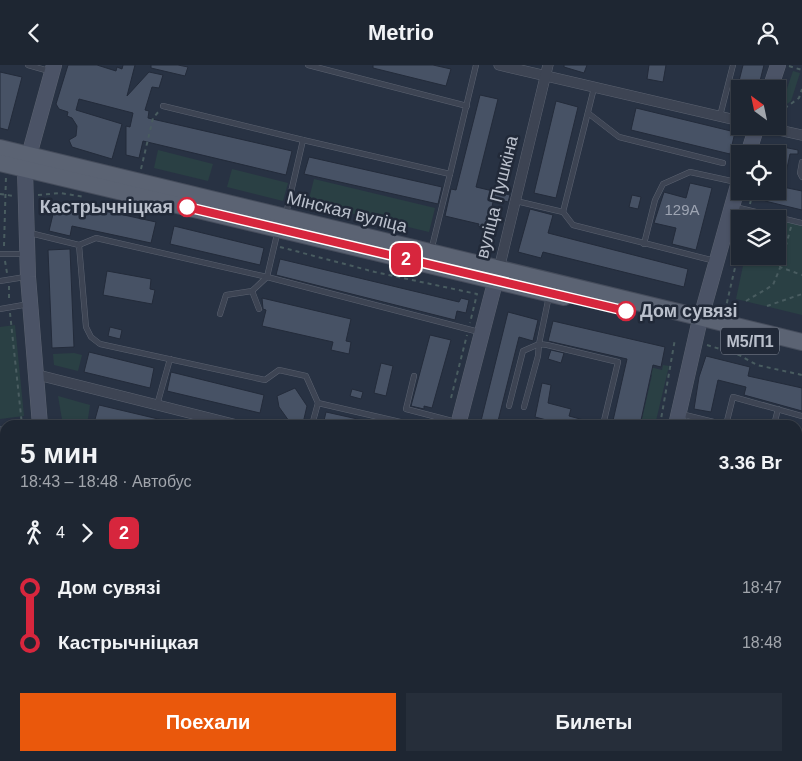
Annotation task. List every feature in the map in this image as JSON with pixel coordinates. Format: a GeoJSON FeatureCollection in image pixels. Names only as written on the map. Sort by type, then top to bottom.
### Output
{"type":"FeatureCollection","features":[{"type":"Feature","properties":{"kind":"main road"},"geometry":{"type":"LineString","coordinates":[[775,80],[784,65]]}},
{"type":"Feature","properties":{"kind":"main road"},"geometry":{"type":"LineString","coordinates":[[39,420],[34,374],[28,277],[27,162],[53,68]]}},
{"type":"Feature","properties":{"kind":"main road","name":"Мінская вуліца"},"geometry":{"type":"LineString","coordinates":[[0,148],[27,162],[699,323],[802,353]]}},
{"type":"Feature","properties":{"kind":"main road","name":"Мінская вуліца"},"geometry":{"type":"LineString","coordinates":[[0,163],[27,162]]}},
{"type":"Feature","properties":{"kind":"main road"},"geometry":{"type":"LineString","coordinates":[[678,419],[699,323],[734,200]]}},
{"type":"Feature","properties":{"kind":"main road","name":"Мінская вуліца"},"geometry":{"type":"LineString","coordinates":[[282,222],[431,253],[550,293],[802,342]]}},
{"type":"Feature","properties":{"kind":"main road","name":"вуліца Пушкіна"},"geometry":{"type":"LineString","coordinates":[[455,420],[475,331],[497,275]]}},
{"type":"Feature","properties":{"kind":"street"},"geometry":{"type":"LineString","coordinates":[[499,65],[731,119]]}},
{"type":"Feature","properties":{"kind":"street","name":"вуліца Пушкіна"},"geometry":{"type":"LineString","coordinates":[[497,275],[548,65]]}},
{"type":"Feature","properties":{"kind":"street"},"geometry":{"type":"LineString","coordinates":[[786,132],[802,135]]}},
{"type":"Feature","properties":{"kind":"street"},"geometry":{"type":"LineString","coordinates":[[34,374],[156,406],[201,420]]}},
{"type":"Feature","properties":{"kind":"lane"},"geometry":{"type":"LineString","coordinates":[[28,65],[53,68]]}},
{"type":"Feature","properties":{"kind":"lane"},"geometry":{"type":"LineString","coordinates":[[308,65],[467,106]]}},
{"type":"Feature","properties":{"kind":"lane"},"geometry":{"type":"LineString","coordinates":[[431,253],[476,65]]}},
{"type":"Feature","properties":{"kind":"lane"},"geometry":{"type":"LineString","coordinates":[[720,116],[733,65]]}},
{"type":"Feature","properties":{"kind":"lane"},"geometry":{"type":"LineString","coordinates":[[563,212],[594,87]]}},
{"type":"Feature","properties":{"kind":"lane"},"geometry":{"type":"LineString","coordinates":[[163,107],[450,174]]}},
{"type":"Feature","properties":{"kind":"lane"},"geometry":{"type":"LineString","coordinates":[[588,113],[619,137],[722,163]]}},
{"type":"Feature","properties":{"kind":"lane"},"geometry":{"type":"LineString","coordinates":[[220,313],[226,295],[252,291],[267,277],[303,140]]}},
{"type":"Feature","properties":{"kind":"lane"},"geometry":{"type":"LineString","coordinates":[[802,162],[800,173],[802,177]]}},
{"type":"Feature","properties":{"kind":"lane"},"geometry":{"type":"LineString","coordinates":[[644,244],[655,200],[663,184],[690,172],[731,180]]}},
{"type":"Feature","properties":{"kind":"lane"},"geometry":{"type":"LineString","coordinates":[[516,201],[563,212],[573,225],[716,261]]}},
{"type":"Feature","properties":{"kind":"lane"},"geometry":{"type":"LineString","coordinates":[[732,206],[802,223]]}},
{"type":"Feature","properties":{"kind":"lane"},"geometry":{"type":"LineString","coordinates":[[27,232],[79,245],[96,238],[267,277],[475,331]]}},
{"type":"Feature","properties":{"kind":"lane"},"geometry":{"type":"LineString","coordinates":[[79,245],[86,327],[91,337],[100,344],[265,380],[279,370],[306,376],[318,403],[313,420]]}},
{"type":"Feature","properties":{"kind":"lane"},"geometry":{"type":"LineString","coordinates":[[0,254],[27,254]]}},
{"type":"Feature","properties":{"kind":"lane"},"geometry":{"type":"LineString","coordinates":[[0,281],[28,277]]}},
{"type":"Feature","properties":{"kind":"lane"},"geometry":{"type":"LineString","coordinates":[[252,291],[259,309]]}},
{"type":"Feature","properties":{"kind":"lane"},"geometry":{"type":"LineString","coordinates":[[524,407],[538,356],[550,293]]}},
{"type":"Feature","properties":{"kind":"lane"},"geometry":{"type":"LineString","coordinates":[[0,309],[30,304]]}},
{"type":"Feature","properties":{"kind":"lane"},"geometry":{"type":"LineString","coordinates":[[509,406],[523,351],[539,344],[618,362],[604,420]]}},
{"type":"Feature","properties":{"kind":"lane"},"geometry":{"type":"LineString","coordinates":[[156,406],[170,359]]}},
{"type":"Feature","properties":{"kind":"lane"},"geometry":{"type":"LineString","coordinates":[[414,376],[406,409],[444,420]]}},
{"type":"Feature","properties":{"kind":"lane"},"geometry":{"type":"LineString","coordinates":[[727,420],[733,397],[802,416]]}},
{"type":"Feature","properties":{"kind":"lane"},"geometry":{"type":"LineString","coordinates":[[318,403],[392,420]]}},
{"type":"Feature","properties":{"kind":"lane"},"geometry":{"type":"LineString","coordinates":[[775,420],[778,409]]}},
{"type":"Feature","properties":{"kind":"path"},"geometry":{"type":"LineString","coordinates":[[784,65],[802,70]]}},
{"type":"Feature","properties":{"kind":"path"},"geometry":{"type":"LineString","coordinates":[[786,107],[799,98],[802,89]]}},
{"type":"Feature","properties":{"kind":"path"},"geometry":{"type":"LineString","coordinates":[[141,170],[153,118],[163,107]]}},
{"type":"Feature","properties":{"kind":"path"},"geometry":{"type":"LineString","coordinates":[[37,195],[60,193],[88,198]]}},
{"type":"Feature","properties":{"kind":"path"},"geometry":{"type":"LineString","coordinates":[[0,194],[14,196]]}},
{"type":"Feature","properties":{"kind":"path"},"geometry":{"type":"LineString","coordinates":[[746,301],[773,285],[780,267],[792,221]]}},
{"type":"Feature","properties":{"kind":"path"},"geometry":{"type":"LineString","coordinates":[[274,246],[375,272],[477,294],[475,331],[455,420]]}},
{"type":"Feature","properties":{"kind":"path"},"geometry":{"type":"LineString","coordinates":[[724,314],[736,265]]}},
{"type":"Feature","properties":{"kind":"path"},"geometry":{"type":"LineString","coordinates":[[780,267],[802,275]]}},
{"type":"Feature","properties":{"kind":"path"},"geometry":{"type":"LineString","coordinates":[[767,306],[802,294]]}},
{"type":"Feature","properties":{"kind":"path"},"geometry":{"type":"LineString","coordinates":[[661,420],[675,339]]}},
{"type":"Feature","properties":{"kind":"path"},"geometry":{"type":"LineString","coordinates":[[702,344],[739,355],[757,365],[802,375]]}},
{"type":"Feature","properties":{"kind":"green space"},"geometry":{"type":"Polygon","coordinates":[[[793,71],[800,73],[791,101],[786,105],[786,91],[793,71]]]}},
{"type":"Feature","properties":{"kind":"green space"},"geometry":{"type":"Polygon","coordinates":[[[158,150],[213,164],[208,181],[154,168],[158,150]]]}},
{"type":"Feature","properties":{"kind":"green space"},"geometry":{"type":"Polygon","coordinates":[[[232,169],[288,183],[283,201],[227,187],[232,169]]]}},
{"type":"Feature","properties":{"kind":"green space"},"geometry":{"type":"Polygon","coordinates":[[[314,179],[435,208],[429,232],[308,203],[314,179]]]}},
{"type":"Feature","properties":{"kind":"green space"},"geometry":{"type":"Polygon","coordinates":[[[786,221],[802,224],[802,315],[736,299],[743,265],[786,265],[786,221]]]}},
{"type":"Feature","properties":{"kind":"green space"},"geometry":{"type":"Polygon","coordinates":[[[15,325],[24,416],[0,419],[0,327],[15,325]]]}},
{"type":"Feature","properties":{"kind":"green space"},"geometry":{"type":"Polygon","coordinates":[[[74,353],[82,355],[78,371],[54,365],[53,354],[74,353]]]}},
{"type":"Feature","properties":{"kind":"green space"},"geometry":{"type":"Polygon","coordinates":[[[663,365],[669,366],[656,420],[642,420],[652,375],[648,374],[650,367],[662,370],[663,365]]]}},
{"type":"Feature","properties":{"kind":"green space"},"geometry":{"type":"Polygon","coordinates":[[[58,396],[90,405],[88,420],[62,420],[58,396]]]}},
{"type":"Feature","properties":{"kind":"building"},"geometry":{"type":"Polygon","coordinates":[[[68,65],[97,65],[116,71],[117,67],[122,69],[123,65],[135,65],[127,96],[149,72],[163,75],[159,88],[152,87],[145,110],[149,111],[148,118],[292,151],[286,175],[143,141],[139,158],[126,155],[126,126],[130,127],[133,113],[79,99],[76,110],[122,124],[112,159],[72,147],[69,140],[76,136],[77,126],[72,118],[67,116],[68,112],[59,109],[56,104],[68,65]]]}},
{"type":"Feature","properties":{"kind":"building"},"geometry":{"type":"Polygon","coordinates":[[[151,65],[188,67],[185,76],[151,68],[151,65]]]}},
{"type":"Feature","properties":{"kind":"building"},"geometry":{"type":"Polygon","coordinates":[[[373,65],[433,65],[451,69],[446,86],[373,68],[373,65]]]}},
{"type":"Feature","properties":{"kind":"building"},"geometry":{"type":"Polygon","coordinates":[[[564,65],[587,65],[584,73],[564,67],[564,65]]]}},
{"type":"Feature","properties":{"kind":"building"},"geometry":{"type":"Polygon","coordinates":[[[649,65],[666,65],[663,82],[647,79],[649,65]]]}},
{"type":"Feature","properties":{"kind":"building"},"geometry":{"type":"Polygon","coordinates":[[[743,65],[764,65],[760,80],[739,80],[743,65]]]}},
{"type":"Feature","properties":{"kind":"building"},"geometry":{"type":"Polygon","coordinates":[[[0,72],[22,77],[8,130],[0,128],[0,72]]]}},
{"type":"Feature","properties":{"kind":"building"},"geometry":{"type":"Polygon","coordinates":[[[480,95],[498,99],[476,187],[510,195],[508,202],[494,198],[489,219],[493,220],[491,229],[478,226],[479,224],[445,216],[451,189],[456,190],[480,95]]]}},
{"type":"Feature","properties":{"kind":"building"},"geometry":{"type":"Polygon","coordinates":[[[556,101],[578,107],[556,198],[534,193],[556,101]]]}},
{"type":"Feature","properties":{"kind":"building"},"geometry":{"type":"Polygon","coordinates":[[[636,108],[731,131],[731,135],[734,135],[730,154],[631,130],[636,108]]]}},
{"type":"Feature","properties":{"kind":"building"},"geometry":{"type":"Polygon","coordinates":[[[786,148],[798,150],[798,154],[790,154],[786,173],[786,148]]]}},
{"type":"Feature","properties":{"kind":"building"},"geometry":{"type":"Polygon","coordinates":[[[309,157],[442,187],[438,204],[304,174],[309,157]]]}},
{"type":"Feature","properties":{"kind":"building"},"geometry":{"type":"Polygon","coordinates":[[[690,183],[712,188],[696,250],[672,244],[676,228],[654,223],[664,192],[686,198],[690,183]]]}},
{"type":"Feature","properties":{"kind":"building"},"geometry":{"type":"Polygon","coordinates":[[[786,188],[802,191],[802,210],[765,201],[786,200],[786,188]]]}},
{"type":"Feature","properties":{"kind":"building"},"geometry":{"type":"Polygon","coordinates":[[[632,195],[641,197],[638,209],[629,207],[632,195]]]}},
{"type":"Feature","properties":{"kind":"building"},"geometry":{"type":"Polygon","coordinates":[[[64,202],[156,222],[151,243],[72,226],[70,236],[49,231],[54,210],[64,202]]]}},
{"type":"Feature","properties":{"kind":"building"},"geometry":{"type":"Polygon","coordinates":[[[530,209],[553,215],[548,233],[688,269],[684,287],[543,252],[541,258],[518,252],[530,209]]]}},
{"type":"Feature","properties":{"kind":"building"},"geometry":{"type":"Polygon","coordinates":[[[174,226],[264,248],[260,265],[170,244],[174,226]]]}},
{"type":"Feature","properties":{"kind":"building"},"geometry":{"type":"Polygon","coordinates":[[[70,249],[74,347],[52,348],[48,250],[70,249]]]}},
{"type":"Feature","properties":{"kind":"building"},"geometry":{"type":"Polygon","coordinates":[[[280,259],[459,302],[461,298],[469,300],[466,313],[457,311],[455,320],[276,275],[280,259]]]}},
{"type":"Feature","properties":{"kind":"building"},"geometry":{"type":"Polygon","coordinates":[[[107,271],[151,279],[150,289],[155,290],[152,304],[103,295],[107,271]]]}},
{"type":"Feature","properties":{"kind":"building"},"geometry":{"type":"Polygon","coordinates":[[[262,298],[351,319],[346,341],[351,342],[349,354],[331,350],[333,342],[262,326],[266,310],[263,309],[262,298]]]}},
{"type":"Feature","properties":{"kind":"building"},"geometry":{"type":"Polygon","coordinates":[[[508,312],[538,320],[533,341],[519,337],[498,420],[481,420],[508,312]]]}},
{"type":"Feature","properties":{"kind":"building"},"geometry":{"type":"Polygon","coordinates":[[[553,321],[665,347],[661,367],[653,365],[641,420],[613,420],[627,359],[548,341],[553,321]]]}},
{"type":"Feature","properties":{"kind":"building"},"geometry":{"type":"Polygon","coordinates":[[[110,327],[122,330],[120,339],[108,336],[110,327]]]}},
{"type":"Feature","properties":{"kind":"building"},"geometry":{"type":"Polygon","coordinates":[[[430,335],[451,340],[432,408],[424,406],[424,409],[411,406],[430,335]]]}},
{"type":"Feature","properties":{"kind":"building"},"geometry":{"type":"Polygon","coordinates":[[[551,350],[564,353],[561,363],[548,359],[551,350]]]}},
{"type":"Feature","properties":{"kind":"building"},"geometry":{"type":"Polygon","coordinates":[[[89,352],[154,368],[150,388],[84,372],[89,352]]]}},
{"type":"Feature","properties":{"kind":"building"},"geometry":{"type":"Polygon","coordinates":[[[706,356],[750,367],[748,376],[802,388],[802,411],[744,395],[746,387],[718,380],[711,412],[694,409],[699,377],[706,356]]]}},
{"type":"Feature","properties":{"kind":"building"},"geometry":{"type":"Polygon","coordinates":[[[381,363],[393,366],[386,396],[374,393],[381,363]]]}},
{"type":"Feature","properties":{"kind":"building"},"geometry":{"type":"Polygon","coordinates":[[[171,372],[264,395],[260,413],[167,391],[171,372]]]}},
{"type":"Feature","properties":{"kind":"building"},"geometry":{"type":"Polygon","coordinates":[[[542,383],[551,385],[548,403],[571,409],[569,416],[584,420],[547,420],[535,417],[542,383]]]}},
{"type":"Feature","properties":{"kind":"building"},"geometry":{"type":"Polygon","coordinates":[[[295,388],[307,406],[304,420],[288,420],[279,407],[277,396],[295,388]]]}},
{"type":"Feature","properties":{"kind":"building"},"geometry":{"type":"Polygon","coordinates":[[[352,389],[363,392],[361,399],[350,396],[352,389]]]}},
{"type":"Feature","properties":{"kind":"building"},"geometry":{"type":"Polygon","coordinates":[[[99,405],[163,420],[95,420],[99,405]]]}},
{"type":"Feature","properties":{"kind":"building"},"geometry":{"type":"Polygon","coordinates":[[[326,412],[362,420],[324,420],[326,412]]]}},
{"type":"Feature","properties":{"kind":"bus line","name":"2"},"geometry":{"type":"LineString","coordinates":[[187,207],[626,311]]}},
{"type":"Feature","properties":{"kind":"place","name":"Кастрычніцкая"},"geometry":{"type":"Point","coordinates":[187,207]}},
{"type":"Feature","properties":{"kind":"place","name":"Дом сувязі"},"geometry":{"type":"Point","coordinates":[626,311]}}]}
